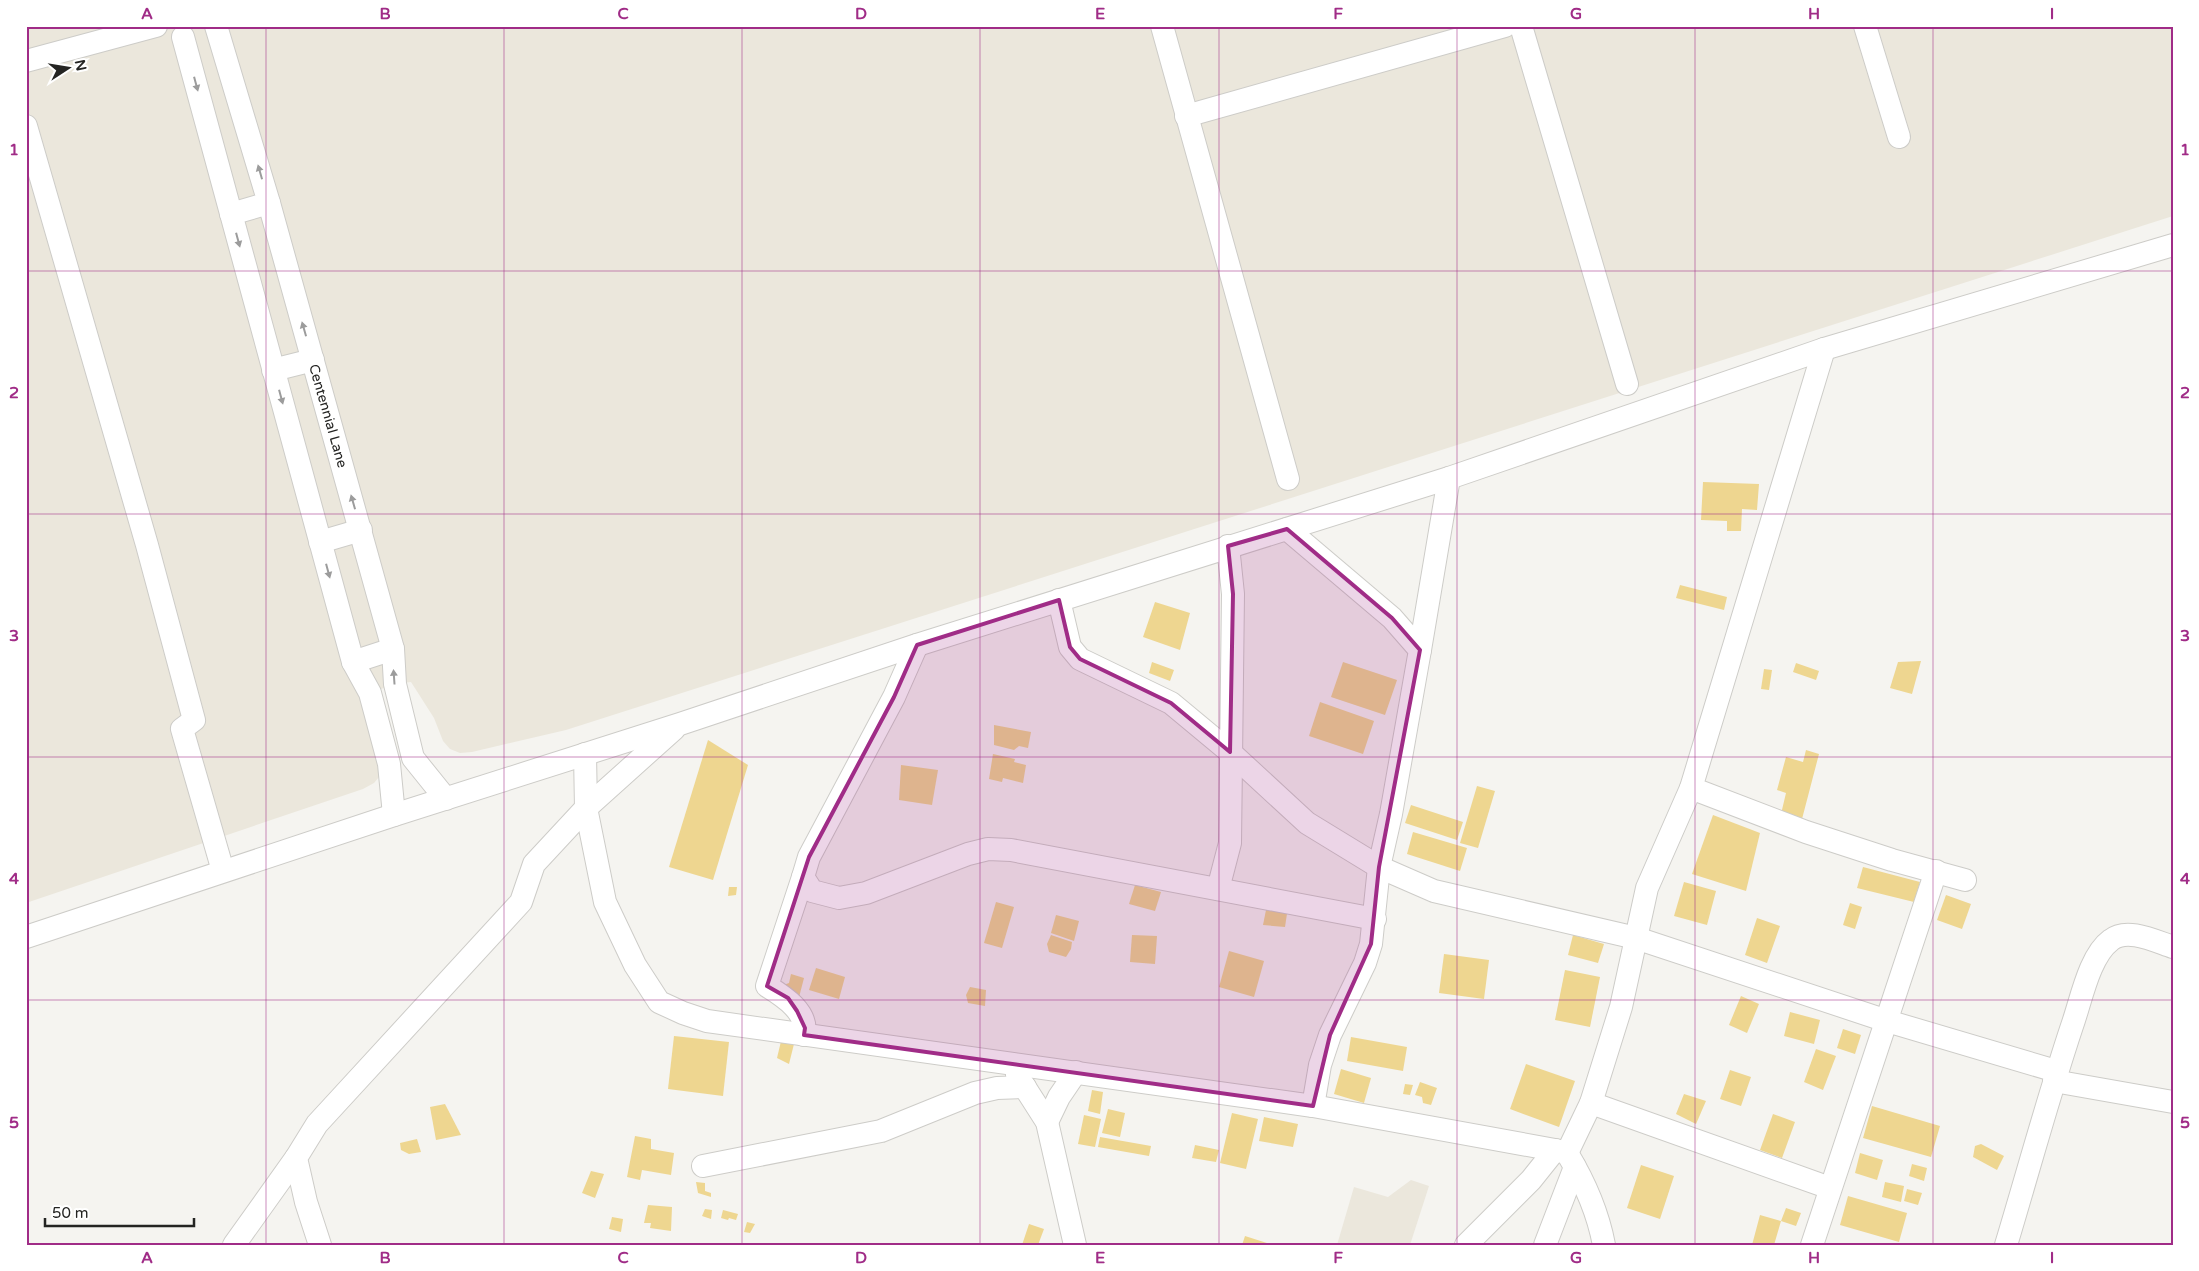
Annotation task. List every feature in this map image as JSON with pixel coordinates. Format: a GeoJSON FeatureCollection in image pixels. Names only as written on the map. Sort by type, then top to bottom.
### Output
{"type":"FeatureCollection","features":[{"type":"Feature","properties":{"kind":"street"},"geometry":{"type":"LineString","coordinates":[[26,61],[156,26]]}},
{"type":"Feature","properties":{"kind":"street"},"geometry":{"type":"LineString","coordinates":[[178,31],[198,39],[212,32],[216,26]]}},
{"type":"Feature","properties":{"kind":"street","name":"Centennial Lane"},"geometry":{"type":"LineString","coordinates":[[216,26],[269,203],[361,530],[393,649],[395,684],[413,758],[446,799]]}},
{"type":"Feature","properties":{"kind":"street"},"geometry":{"type":"LineString","coordinates":[[1162,26],[1288,479]]}},
{"type":"Feature","properties":{"kind":"street"},"geometry":{"type":"LineString","coordinates":[[1186,116],[1505,26]]}},
{"type":"Feature","properties":{"kind":"street"},"geometry":{"type":"LineString","coordinates":[[1521,26],[1627,384]]}},
{"type":"Feature","properties":{"kind":"street"},"geometry":{"type":"LineString","coordinates":[[1865,26],[1899,137]]}},
{"type":"Feature","properties":{"kind":"street"},"geometry":{"type":"LineString","coordinates":[[178,31],[231,214],[352,662],[370,693],[378,722],[389,764],[394,815]]}},
{"type":"Feature","properties":{"kind":"street"},"geometry":{"type":"LineString","coordinates":[[26,126],[144,535],[194,720],[182,729],[223,871]]}},
{"type":"Feature","properties":{"kind":"street"},"geometry":{"type":"LineString","coordinates":[[231,214],[269,203]]}},
{"type":"Feature","properties":{"kind":"street"},"geometry":{"type":"LineString","coordinates":[[26,937],[917,645],[1449,478],[1824,349],[2173,245]]}},
{"type":"Feature","properties":{"kind":"street"},"geometry":{"type":"LineString","coordinates":[[1545,1245],[1566,1157],[1591,1103],[1621,1007],[1647,888],[1690,788],[1824,349]]}},
{"type":"Feature","properties":{"kind":"street"},"geometry":{"type":"LineString","coordinates":[[273,370],[313,360]]}},
{"type":"Feature","properties":{"kind":"street"},"geometry":{"type":"LineString","coordinates":[[1313,1106],[1320,1065],[1330,1035],[1365,963],[1371,944],[1379,867],[1391,814],[1449,478]]}},
{"type":"Feature","properties":{"kind":"street"},"geometry":{"type":"LineString","coordinates":[[1287,529],[1392,618],[1420,650]]}},
{"type":"Feature","properties":{"kind":"street"},"geometry":{"type":"LineString","coordinates":[[320,542],[361,530]]}},
{"type":"Feature","properties":{"kind":"street"},"geometry":{"type":"LineString","coordinates":[[1218,889],[1230,843],[1233,594],[1228,546]]}},
{"type":"Feature","properties":{"kind":"street"},"geometry":{"type":"LineString","coordinates":[[1059,600],[1070,647],[1080,660],[1171,703],[1230,752],[1307,823],[1379,867],[1434,891],[1636,938],[2055,1076],[2173,1102]]}},
{"type":"Feature","properties":{"kind":"street"},"geometry":{"type":"LineString","coordinates":[[804,1035],[805,1028],[797,1010],[788,998],[767,986],[809,857],[894,697],[917,645]]}},
{"type":"Feature","properties":{"kind":"street"},"geometry":{"type":"LineString","coordinates":[[352,662],[393,649]]}},
{"type":"Feature","properties":{"kind":"street"},"geometry":{"type":"LineString","coordinates":[[378,722],[403,716]]}},
{"type":"Feature","properties":{"kind":"street"},"geometry":{"type":"LineString","coordinates":[[234,1245],[296,1158],[317,1124],[521,902],[534,864],[586,808],[680,724]]}},
{"type":"Feature","properties":{"kind":"street"},"geometry":{"type":"LineString","coordinates":[[585,754],[586,808],[604,902],[635,965],[659,1002],[707,1021],[1313,1106],[1566,1157],[1589,1196],[1604,1245]]}},
{"type":"Feature","properties":{"kind":"street"},"geometry":{"type":"LineString","coordinates":[[389,764],[413,758]]}},
{"type":"Feature","properties":{"kind":"street"},"geometry":{"type":"LineString","coordinates":[[1690,788],[1806,832],[1892,860],[1964,880]]}},
{"type":"Feature","properties":{"kind":"street"},"geometry":{"type":"LineString","coordinates":[[803,877],[806,884],[812,890],[839,898],[866,893],[968,854],[988,849],[1011,850],[1375,919]]}},
{"type":"Feature","properties":{"kind":"street"},"geometry":{"type":"LineString","coordinates":[[1812,1245],[1936,871]]}},
{"type":"Feature","properties":{"kind":"street"},"geometry":{"type":"LineString","coordinates":[[2006,1245],[2055,1076],[2089,975],[2099,953],[2111,940],[2121,935],[2132,935],[2173,947]]}},
{"type":"Feature","properties":{"kind":"street"},"geometry":{"type":"LineString","coordinates":[[1010,1063],[1047,1122],[1075,1245]]}},
{"type":"Feature","properties":{"kind":"street"},"geometry":{"type":"LineString","coordinates":[[1047,1122],[1059,1097],[1076,1072]]}},
{"type":"Feature","properties":{"kind":"street"},"geometry":{"type":"LineString","coordinates":[[703,1166],[881,1131],[975,1093],[997,1088],[1026,1087]]}},
{"type":"Feature","properties":{"kind":"street"},"geometry":{"type":"LineString","coordinates":[[1591,1103],[1830,1188]]}},
{"type":"Feature","properties":{"kind":"street"},"geometry":{"type":"LineString","coordinates":[[1475,1242],[1532,1180],[1566,1157]]}},
{"type":"Feature","properties":{"kind":"street"},"geometry":{"type":"LineString","coordinates":[[296,1158],[306,1202],[320,1245]]}},
{"type":"Feature","properties":{"kind":"highlighted area"},"geometry":{"type":"Polygon","coordinates":[[[1287,529],[1392,618],[1420,650],[1379,867],[1371,944],[1330,1035],[1313,1106],[804,1035],[805,1028],[788,998],[767,986],[809,857],[894,697],[917,645],[1059,600],[1070,647],[1080,659],[1171,703],[1230,752],[1233,594],[1228,546],[1287,529]]]}},
{"type":"Feature","properties":{"kind":"shaded area"},"geometry":{"type":"Polygon","coordinates":[[[26,26],[2173,26],[2173,216],[566,730],[472,752],[460,753],[450,749],[443,741],[434,718],[411,682],[395,684],[370,693],[380,766],[379,777],[374,783],[363,789],[26,903],[26,26]]]}},
{"type":"Feature","properties":{"kind":"shaded area"},"geometry":{"type":"Polygon","coordinates":[[[1411,1180],[1429,1186],[1410,1245],[1337,1245],[1354,1187],[1388,1197],[1411,1180]]]}},
{"type":"Feature","properties":{"kind":"building"},"geometry":{"type":"Polygon","coordinates":[[[1703,482],[1759,484],[1757,510],[1742,509],[1741,531],[1727,531],[1727,521],[1701,520],[1703,482]]]}},
{"type":"Feature","properties":{"kind":"building"},"geometry":{"type":"Polygon","coordinates":[[[1680,585],[1727,597],[1724,610],[1676,598],[1680,585]]]}},
{"type":"Feature","properties":{"kind":"building"},"geometry":{"type":"Polygon","coordinates":[[[1155,602],[1190,613],[1180,650],[1143,637],[1155,602]]]}},
{"type":"Feature","properties":{"kind":"building"},"geometry":{"type":"Polygon","coordinates":[[[1921,661],[1912,694],[1890,688],[1898,662],[1921,661]]]}},
{"type":"Feature","properties":{"kind":"building"},"geometry":{"type":"Polygon","coordinates":[[[1152,662],[1174,670],[1170,681],[1149,673],[1152,662]]]}},
{"type":"Feature","properties":{"kind":"building"},"geometry":{"type":"Polygon","coordinates":[[[1343,662],[1397,680],[1385,715],[1331,697],[1343,662]]]}},
{"type":"Feature","properties":{"kind":"building"},"geometry":{"type":"Polygon","coordinates":[[[1796,663],[1819,671],[1816,680],[1793,672],[1796,663]]]}},
{"type":"Feature","properties":{"kind":"building"},"geometry":{"type":"Polygon","coordinates":[[[1764,669],[1772,670],[1769,690],[1761,689],[1764,669]]]}},
{"type":"Feature","properties":{"kind":"building"},"geometry":{"type":"Polygon","coordinates":[[[1320,702],[1374,721],[1363,754],[1309,736],[1320,702]]]}},
{"type":"Feature","properties":{"kind":"building"},"geometry":{"type":"Polygon","coordinates":[[[994,725],[1031,732],[1028,748],[1019,746],[1014,750],[994,745],[994,725]]]}},
{"type":"Feature","properties":{"kind":"building"},"geometry":{"type":"Polygon","coordinates":[[[708,740],[748,765],[713,880],[669,867],[708,740]]]}},
{"type":"Feature","properties":{"kind":"building"},"geometry":{"type":"Polygon","coordinates":[[[1806,750],[1819,754],[1802,819],[1781,814],[1786,793],[1777,790],[1786,757],[1803,762],[1806,750]]]}},
{"type":"Feature","properties":{"kind":"building"},"geometry":{"type":"Polygon","coordinates":[[[993,754],[1015,759],[1014,762],[1026,765],[1023,783],[1003,778],[1002,782],[989,779],[993,754]]]}},
{"type":"Feature","properties":{"kind":"building"},"geometry":{"type":"Polygon","coordinates":[[[901,765],[938,770],[932,805],[899,800],[901,765]]]}},
{"type":"Feature","properties":{"kind":"building"},"geometry":{"type":"Polygon","coordinates":[[[1477,786],[1495,791],[1478,848],[1460,843],[1477,786]]]}},
{"type":"Feature","properties":{"kind":"building"},"geometry":{"type":"Polygon","coordinates":[[[1411,805],[1463,822],[1457,840],[1405,823],[1411,805]]]}},
{"type":"Feature","properties":{"kind":"building"},"geometry":{"type":"Polygon","coordinates":[[[1713,815],[1760,833],[1746,891],[1692,874],[1713,815]]]}},
{"type":"Feature","properties":{"kind":"building"},"geometry":{"type":"Polygon","coordinates":[[[1413,832],[1467,848],[1460,871],[1407,854],[1413,832]]]}},
{"type":"Feature","properties":{"kind":"building"},"geometry":{"type":"Polygon","coordinates":[[[1863,867],[1920,882],[1914,902],[1857,888],[1863,867]]]}},
{"type":"Feature","properties":{"kind":"building"},"geometry":{"type":"Polygon","coordinates":[[[1684,882],[1716,891],[1707,925],[1674,916],[1684,882]]]}},
{"type":"Feature","properties":{"kind":"building"},"geometry":{"type":"Polygon","coordinates":[[[1135,885],[1161,892],[1155,911],[1129,904],[1135,885]]]}},
{"type":"Feature","properties":{"kind":"building"},"geometry":{"type":"Polygon","coordinates":[[[729,887],[737,887],[736,895],[728,896],[729,887]]]}},
{"type":"Feature","properties":{"kind":"building"},"geometry":{"type":"Polygon","coordinates":[[[1946,895],[1971,904],[1962,929],[1937,920],[1946,895]]]}},
{"type":"Feature","properties":{"kind":"building"},"geometry":{"type":"Polygon","coordinates":[[[996,902],[1014,907],[1002,948],[984,943],[996,902]]]}},
{"type":"Feature","properties":{"kind":"building"},"geometry":{"type":"Polygon","coordinates":[[[1850,903],[1862,907],[1855,929],[1843,925],[1850,903]]]}},
{"type":"Feature","properties":{"kind":"building"},"geometry":{"type":"Polygon","coordinates":[[[1267,905],[1288,907],[1285,927],[1263,925],[1267,905]]]}},
{"type":"Feature","properties":{"kind":"building"},"geometry":{"type":"Polygon","coordinates":[[[1056,915],[1079,921],[1074,941],[1051,933],[1056,915]]]}},
{"type":"Feature","properties":{"kind":"building"},"geometry":{"type":"Polygon","coordinates":[[[1757,918],[1780,926],[1767,963],[1745,955],[1757,918]]]}},
{"type":"Feature","properties":{"kind":"building"},"geometry":{"type":"Polygon","coordinates":[[[1051,935],[1072,942],[1071,949],[1066,957],[1049,952],[1047,944],[1051,935]]]}},
{"type":"Feature","properties":{"kind":"building"},"geometry":{"type":"Polygon","coordinates":[[[1132,935],[1157,936],[1155,964],[1130,962],[1132,935]]]}},
{"type":"Feature","properties":{"kind":"building"},"geometry":{"type":"Polygon","coordinates":[[[1573,935],[1604,944],[1598,963],[1568,955],[1573,935]]]}},
{"type":"Feature","properties":{"kind":"building"},"geometry":{"type":"Polygon","coordinates":[[[1229,951],[1264,961],[1254,997],[1219,987],[1229,951]]]}},
{"type":"Feature","properties":{"kind":"building"},"geometry":{"type":"Polygon","coordinates":[[[1444,954],[1489,960],[1484,999],[1439,993],[1444,954]]]}},
{"type":"Feature","properties":{"kind":"building"},"geometry":{"type":"Polygon","coordinates":[[[816,968],[845,977],[839,999],[809,990],[816,968]]]}},
{"type":"Feature","properties":{"kind":"building"},"geometry":{"type":"Polygon","coordinates":[[[1565,970],[1600,977],[1590,1027],[1555,1020],[1565,970]]]}},
{"type":"Feature","properties":{"kind":"building"},"geometry":{"type":"Polygon","coordinates":[[[791,974],[804,978],[797,1005],[781,986],[789,983],[791,974]]]}},
{"type":"Feature","properties":{"kind":"building"},"geometry":{"type":"Polygon","coordinates":[[[970,987],[986,990],[985,1006],[968,1003],[966,995],[970,987]]]}},
{"type":"Feature","properties":{"kind":"building"},"geometry":{"type":"Polygon","coordinates":[[[1741,996],[1759,1004],[1747,1033],[1729,1025],[1741,996]]]}},
{"type":"Feature","properties":{"kind":"building"},"geometry":{"type":"Polygon","coordinates":[[[1790,1012],[1820,1020],[1814,1044],[1784,1036],[1790,1012]]]}},
{"type":"Feature","properties":{"kind":"building"},"geometry":{"type":"Polygon","coordinates":[[[1843,1029],[1861,1035],[1855,1054],[1837,1048],[1843,1029]]]}},
{"type":"Feature","properties":{"kind":"building"},"geometry":{"type":"Polygon","coordinates":[[[674,1036],[729,1042],[723,1096],[668,1089],[674,1036]]]}},
{"type":"Feature","properties":{"kind":"building"},"geometry":{"type":"Polygon","coordinates":[[[782,1037],[795,1040],[789,1064],[777,1058],[782,1037]]]}},
{"type":"Feature","properties":{"kind":"building"},"geometry":{"type":"Polygon","coordinates":[[[1351,1037],[1407,1047],[1403,1071],[1347,1061],[1351,1037]]]}},
{"type":"Feature","properties":{"kind":"building"},"geometry":{"type":"Polygon","coordinates":[[[1816,1049],[1836,1056],[1823,1090],[1804,1082],[1816,1049]]]}},
{"type":"Feature","properties":{"kind":"building"},"geometry":{"type":"Polygon","coordinates":[[[1526,1064],[1575,1081],[1559,1127],[1510,1109],[1526,1064]]]}},
{"type":"Feature","properties":{"kind":"building"},"geometry":{"type":"Polygon","coordinates":[[[1341,1069],[1371,1078],[1364,1103],[1334,1094],[1341,1069]]]}},
{"type":"Feature","properties":{"kind":"building"},"geometry":{"type":"Polygon","coordinates":[[[1730,1070],[1751,1077],[1741,1106],[1720,1099],[1730,1070]]]}},
{"type":"Feature","properties":{"kind":"building"},"geometry":{"type":"Polygon","coordinates":[[[1420,1082],[1437,1088],[1431,1105],[1423,1103],[1422,1097],[1415,1095],[1420,1082]]]}},
{"type":"Feature","properties":{"kind":"building"},"geometry":{"type":"Polygon","coordinates":[[[1405,1084],[1413,1085],[1410,1095],[1403,1094],[1405,1084]]]}},
{"type":"Feature","properties":{"kind":"building"},"geometry":{"type":"Polygon","coordinates":[[[1092,1090],[1103,1092],[1100,1114],[1088,1111],[1092,1090]]]}},
{"type":"Feature","properties":{"kind":"building"},"geometry":{"type":"Polygon","coordinates":[[[1684,1094],[1706,1101],[1696,1124],[1676,1114],[1684,1094]]]}},
{"type":"Feature","properties":{"kind":"building"},"geometry":{"type":"Polygon","coordinates":[[[445,1104],[461,1135],[436,1140],[430,1107],[445,1104]]]}},
{"type":"Feature","properties":{"kind":"building"},"geometry":{"type":"Polygon","coordinates":[[[1872,1106],[1940,1126],[1931,1157],[1863,1138],[1872,1106]]]}},
{"type":"Feature","properties":{"kind":"building"},"geometry":{"type":"Polygon","coordinates":[[[1108,1109],[1125,1113],[1120,1137],[1102,1133],[1108,1109]]]}},
{"type":"Feature","properties":{"kind":"building"},"geometry":{"type":"Polygon","coordinates":[[[1232,1113],[1258,1119],[1246,1169],[1220,1163],[1232,1113]]]}},
{"type":"Feature","properties":{"kind":"building"},"geometry":{"type":"Polygon","coordinates":[[[1773,1114],[1795,1122],[1782,1158],[1760,1150],[1773,1114]]]}},
{"type":"Feature","properties":{"kind":"building"},"geometry":{"type":"Polygon","coordinates":[[[1084,1115],[1101,1119],[1095,1147],[1078,1144],[1084,1115]]]}},
{"type":"Feature","properties":{"kind":"building"},"geometry":{"type":"Polygon","coordinates":[[[1264,1117],[1298,1124],[1293,1147],[1259,1141],[1264,1117]]]}},
{"type":"Feature","properties":{"kind":"building"},"geometry":{"type":"Polygon","coordinates":[[[635,1136],[651,1139],[651,1149],[674,1153],[671,1175],[642,1170],[640,1180],[627,1177],[635,1136]]]}},
{"type":"Feature","properties":{"kind":"building"},"geometry":{"type":"Polygon","coordinates":[[[1100,1137],[1151,1146],[1149,1156],[1098,1147],[1100,1137]]]}},
{"type":"Feature","properties":{"kind":"building"},"geometry":{"type":"Polygon","coordinates":[[[417,1139],[421,1152],[409,1154],[401,1150],[400,1143],[417,1139]]]}},
{"type":"Feature","properties":{"kind":"building"},"geometry":{"type":"Polygon","coordinates":[[[1981,1144],[2004,1156],[1997,1170],[1973,1157],[1975,1146],[1981,1144]]]}},
{"type":"Feature","properties":{"kind":"building"},"geometry":{"type":"Polygon","coordinates":[[[1195,1145],[1219,1150],[1216,1162],[1192,1158],[1195,1145]]]}},
{"type":"Feature","properties":{"kind":"building"},"geometry":{"type":"Polygon","coordinates":[[[1860,1153],[1883,1160],[1877,1180],[1855,1173],[1860,1153]]]}},
{"type":"Feature","properties":{"kind":"building"},"geometry":{"type":"Polygon","coordinates":[[[1912,1164],[1927,1168],[1924,1181],[1909,1176],[1912,1164]]]}},
{"type":"Feature","properties":{"kind":"building"},"geometry":{"type":"Polygon","coordinates":[[[1641,1165],[1674,1176],[1660,1219],[1627,1208],[1641,1165]]]}},
{"type":"Feature","properties":{"kind":"building"},"geometry":{"type":"Polygon","coordinates":[[[591,1171],[604,1174],[595,1198],[582,1193],[591,1171]]]}},
{"type":"Feature","properties":{"kind":"building"},"geometry":{"type":"Polygon","coordinates":[[[696,1182],[705,1183],[705,1191],[711,1193],[711,1197],[698,1193],[696,1182]]]}},
{"type":"Feature","properties":{"kind":"building"},"geometry":{"type":"Polygon","coordinates":[[[1885,1182],[1904,1186],[1901,1202],[1882,1197],[1885,1182]]]}},
{"type":"Feature","properties":{"kind":"building"},"geometry":{"type":"Polygon","coordinates":[[[1907,1189],[1922,1193],[1918,1205],[1904,1201],[1907,1189]]]}},
{"type":"Feature","properties":{"kind":"building"},"geometry":{"type":"Polygon","coordinates":[[[1848,1196],[1907,1213],[1899,1242],[1840,1225],[1848,1196]]]}},
{"type":"Feature","properties":{"kind":"building"},"geometry":{"type":"Polygon","coordinates":[[[648,1205],[672,1207],[671,1231],[650,1228],[651,1223],[644,1223],[648,1205]]]}},
{"type":"Feature","properties":{"kind":"building"},"geometry":{"type":"Polygon","coordinates":[[[1786,1208],[1801,1213],[1796,1226],[1781,1221],[1786,1208]]]}},
{"type":"Feature","properties":{"kind":"building"},"geometry":{"type":"Polygon","coordinates":[[[705,1209],[712,1210],[711,1219],[702,1216],[705,1209]]]}},
{"type":"Feature","properties":{"kind":"building"},"geometry":{"type":"Polygon","coordinates":[[[723,1210],[738,1214],[736,1220],[721,1218],[723,1210]]]}},
{"type":"Feature","properties":{"kind":"building"},"geometry":{"type":"Polygon","coordinates":[[[1760,1215],[1781,1221],[1774,1245],[1752,1245],[1760,1215]]]}},
{"type":"Feature","properties":{"kind":"building"},"geometry":{"type":"Polygon","coordinates":[[[612,1217],[623,1219],[621,1232],[609,1229],[612,1217]]]}},
{"type":"Feature","properties":{"kind":"building"},"geometry":{"type":"Polygon","coordinates":[[[747,1222],[755,1224],[750,1233],[744,1232],[747,1222]]]}},
{"type":"Feature","properties":{"kind":"building"},"geometry":{"type":"Polygon","coordinates":[[[1029,1224],[1044,1229],[1038,1245],[1022,1245],[1029,1224]]]}},
{"type":"Feature","properties":{"kind":"building"},"geometry":{"type":"Polygon","coordinates":[[[1245,1236],[1270,1244],[1270,1245],[1242,1245],[1245,1236]]]}}]}
